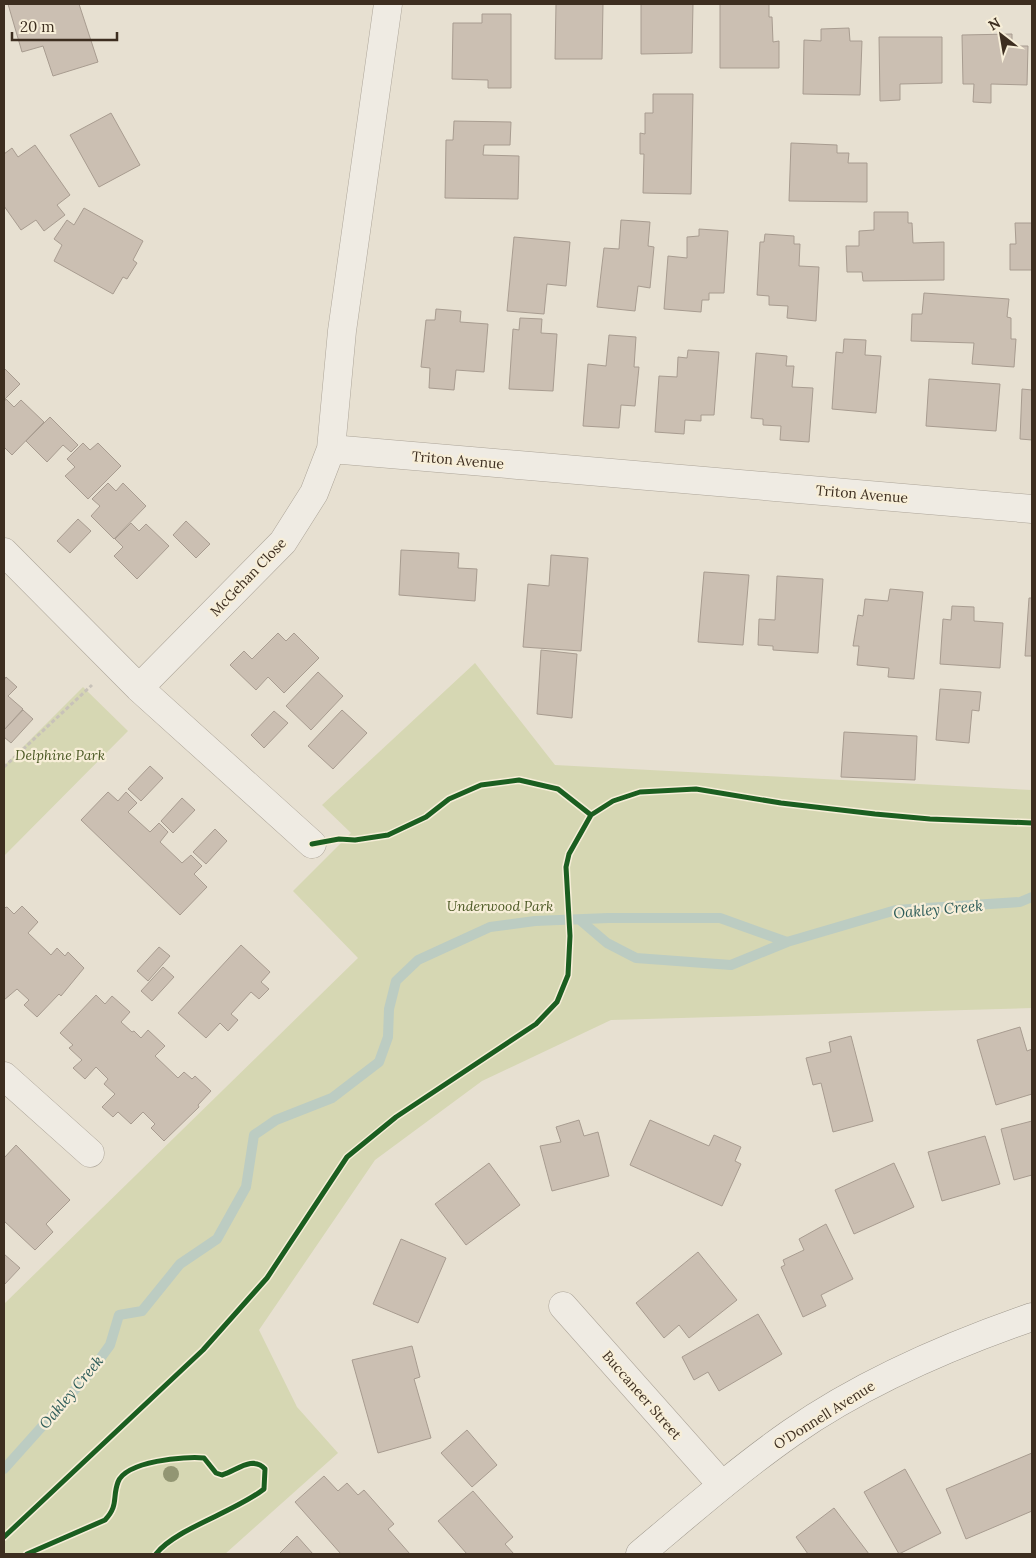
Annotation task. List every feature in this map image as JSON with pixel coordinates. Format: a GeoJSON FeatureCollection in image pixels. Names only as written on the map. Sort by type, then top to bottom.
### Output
{"type":"FeatureCollection","features":[{"type":"Feature","properties":{"kind":"street"},"geometry":{"type":"LineString","coordinates":[[331,449],[342,331],[388,4]]}},
{"type":"Feature","properties":{"kind":"street","name":"Triton Avenue"},"geometry":{"type":"LineString","coordinates":[[331,449],[1032,509]]}},
{"type":"Feature","properties":{"kind":"street","name":"McGehan Close"},"geometry":{"type":"LineString","coordinates":[[139,688],[283,542],[314,493],[331,449]]}},
{"type":"Feature","properties":{"kind":"street"},"geometry":{"type":"LineString","coordinates":[[4,552],[107,663],[139,688],[312,844]]}},
{"type":"Feature","properties":{"kind":"street"},"geometry":{"type":"LineString","coordinates":[[4,1076],[90,1154]]}},
{"type":"Feature","properties":{"kind":"street","name":"Buccaneer Street"},"geometry":{"type":"LineString","coordinates":[[563,1306],[722,1485]]}},
{"type":"Feature","properties":{"kind":"street","name":"O'Donnell Avenue"},"geometry":{"type":"LineString","coordinates":[[640,1554],[722,1485],[791,1433],[861,1391],[918,1361],[1032,1317]]}},
{"type":"Feature","properties":{"kind":"path"},"geometry":{"type":"LineString","coordinates":[[4,767],[95,682],[107,663]]}},
{"type":"Feature","properties":{"kind":"green space","name":"Underwood Park"},"geometry":{"type":"Polygon","coordinates":[[[475,663],[555,765],[1032,790],[1032,1008],[611,1020],[482,1081],[375,1160],[259,1330],[297,1407],[338,1453],[225,1554],[4,1554],[4,1304],[358,958],[293,891],[351,833],[322,805],[475,663]]]}},
{"type":"Feature","properties":{"kind":"green space","name":"Delphine Park"},"geometry":{"type":"Polygon","coordinates":[[[83,687],[128,731],[4,856],[4,766],[83,687]]]}},
{"type":"Feature","properties":{"kind":"building"},"geometry":{"type":"Polygon","coordinates":[[[8,4],[79,4],[98,62],[53,76],[43,46],[22,52],[8,4]]]}},
{"type":"Feature","properties":{"kind":"building"},"geometry":{"type":"Polygon","coordinates":[[[556,4],[603,4],[602,59],[555,59],[556,4]]]}},
{"type":"Feature","properties":{"kind":"building"},"geometry":{"type":"Polygon","coordinates":[[[641,4],[693,4],[692,53],[641,54],[641,4]]]}},
{"type":"Feature","properties":{"kind":"building"},"geometry":{"type":"Polygon","coordinates":[[[720,4],[769,4],[769,17],[772,17],[773,42],[779,41],[779,68],[720,68],[720,4]]]}},
{"type":"Feature","properties":{"kind":"building"},"geometry":{"type":"Polygon","coordinates":[[[482,14],[511,14],[511,88],[488,88],[488,80],[452,79],[453,23],[482,23],[482,14]]]}},
{"type":"Feature","properties":{"kind":"building"},"geometry":{"type":"Polygon","coordinates":[[[849,28],[850,41],[862,41],[860,95],[803,94],[804,40],[821,41],[821,29],[849,28]]]}},
{"type":"Feature","properties":{"kind":"building"},"geometry":{"type":"Polygon","coordinates":[[[1012,34],[1012,46],[1028,46],[1027,85],[991,84],[991,103],[973,102],[974,84],[963,84],[962,35],[1012,34]]]}},
{"type":"Feature","properties":{"kind":"building"},"geometry":{"type":"Polygon","coordinates":[[[879,37],[942,37],[942,83],[900,84],[900,100],[880,101],[879,37]]]}},
{"type":"Feature","properties":{"kind":"building"},"geometry":{"type":"Polygon","coordinates":[[[653,94],[693,94],[691,194],[643,193],[644,154],[640,154],[640,133],[645,134],[645,113],[653,113],[653,94]]]}},
{"type":"Feature","properties":{"kind":"building"},"geometry":{"type":"Polygon","coordinates":[[[111,113],[140,165],[99,187],[70,135],[111,113]]]}},
{"type":"Feature","properties":{"kind":"building"},"geometry":{"type":"Polygon","coordinates":[[[454,121],[511,122],[510,145],[484,145],[483,155],[519,156],[518,199],[445,198],[446,140],[453,140],[454,121]]]}},
{"type":"Feature","properties":{"kind":"building"},"geometry":{"type":"Polygon","coordinates":[[[791,143],[837,145],[837,153],[849,153],[848,163],[867,163],[867,202],[789,201],[791,143]]]}},
{"type":"Feature","properties":{"kind":"building"},"geometry":{"type":"Polygon","coordinates":[[[35,145],[70,195],[57,205],[65,215],[44,231],[36,220],[21,230],[4,206],[4,154],[12,148],[18,157],[35,145]]]}},
{"type":"Feature","properties":{"kind":"building"},"geometry":{"type":"Polygon","coordinates":[[[84,208],[143,241],[133,260],[137,263],[127,279],[123,277],[113,294],[54,261],[62,245],[54,239],[67,220],[74,225],[84,208]]]}},
{"type":"Feature","properties":{"kind":"building"},"geometry":{"type":"Polygon","coordinates":[[[874,212],[908,212],[908,223],[912,223],[913,243],[944,242],[944,280],[863,281],[862,272],[847,272],[846,246],[859,246],[859,231],[874,230],[874,212]]]}},
{"type":"Feature","properties":{"kind":"building"},"geometry":{"type":"Polygon","coordinates":[[[621,220],[650,222],[648,246],[654,247],[650,288],[638,286],[635,311],[597,307],[604,248],[619,249],[621,220]]]}},
{"type":"Feature","properties":{"kind":"building"},"geometry":{"type":"Polygon","coordinates":[[[1015,223],[1032,223],[1032,270],[1010,270],[1010,244],[1016,244],[1015,223]]]}},
{"type":"Feature","properties":{"kind":"building"},"geometry":{"type":"Polygon","coordinates":[[[699,229],[728,231],[724,293],[709,293],[709,300],[702,300],[701,312],[664,309],[668,256],[687,258],[687,237],[699,236],[699,229]]]}},
{"type":"Feature","properties":{"kind":"building"},"geometry":{"type":"Polygon","coordinates":[[[765,234],[794,236],[794,244],[800,244],[799,266],[819,267],[816,321],[787,318],[788,306],[769,305],[769,296],[757,295],[760,242],[764,242],[765,234]]]}},
{"type":"Feature","properties":{"kind":"building"},"geometry":{"type":"Polygon","coordinates":[[[514,237],[570,242],[566,286],[547,284],[544,314],[507,311],[514,237]]]}},
{"type":"Feature","properties":{"kind":"building"},"geometry":{"type":"Polygon","coordinates":[[[924,293],[1009,299],[1007,317],[1011,318],[1011,339],[1016,339],[1014,367],[972,364],[974,343],[911,341],[912,314],[922,314],[924,293]]]}},
{"type":"Feature","properties":{"kind":"building"},"geometry":{"type":"Polygon","coordinates":[[[436,309],[461,311],[460,322],[488,324],[484,372],[456,370],[454,390],[429,388],[430,368],[421,367],[426,320],[435,320],[436,309]]]}},
{"type":"Feature","properties":{"kind":"building"},"geometry":{"type":"Polygon","coordinates":[[[520,318],[542,319],[541,333],[557,334],[553,391],[509,389],[513,329],[519,330],[520,318]]]}},
{"type":"Feature","properties":{"kind":"building"},"geometry":{"type":"Polygon","coordinates":[[[609,335],[636,337],[634,367],[639,367],[635,406],[621,405],[619,428],[583,426],[588,364],[606,366],[609,335]]]}},
{"type":"Feature","properties":{"kind":"building"},"geometry":{"type":"Polygon","coordinates":[[[844,339],[866,340],[865,355],[881,356],[876,413],[832,409],[836,352],[843,353],[844,339]]]}},
{"type":"Feature","properties":{"kind":"building"},"geometry":{"type":"Polygon","coordinates":[[[688,350],[719,352],[714,415],[701,415],[701,421],[685,420],[684,434],[655,432],[659,376],[677,377],[678,357],[687,358],[688,350]]]}},
{"type":"Feature","properties":{"kind":"building"},"geometry":{"type":"Polygon","coordinates":[[[756,353],[787,356],[786,366],[794,366],[792,387],[813,388],[809,442],[780,440],[781,426],[763,425],[763,419],[751,418],[756,353]]]}},
{"type":"Feature","properties":{"kind":"building"},"geometry":{"type":"Polygon","coordinates":[[[4,368],[20,384],[4,400],[4,368]]]}},
{"type":"Feature","properties":{"kind":"building"},"geometry":{"type":"Polygon","coordinates":[[[929,379],[1000,384],[996,431],[926,426],[929,379]]]}},
{"type":"Feature","properties":{"kind":"building"},"geometry":{"type":"Polygon","coordinates":[[[1022,389],[1032,390],[1032,440],[1020,439],[1022,389]]]}},
{"type":"Feature","properties":{"kind":"building"},"geometry":{"type":"Polygon","coordinates":[[[6,399],[14,407],[21,400],[44,422],[12,455],[4,447],[4,402],[6,399]]]}},
{"type":"Feature","properties":{"kind":"building"},"geometry":{"type":"Polygon","coordinates":[[[50,417],[78,445],[71,452],[63,445],[47,462],[26,441],[50,417]]]}},
{"type":"Feature","properties":{"kind":"building"},"geometry":{"type":"Polygon","coordinates":[[[83,443],[90,450],[98,443],[121,466],[88,499],[65,476],[75,467],[67,459],[83,443]]]}},
{"type":"Feature","properties":{"kind":"building"},"geometry":{"type":"Polygon","coordinates":[[[108,483],[116,491],[123,483],[146,506],[114,539],[91,516],[100,506],[92,499],[108,483]]]}},
{"type":"Feature","properties":{"kind":"building"},"geometry":{"type":"Polygon","coordinates":[[[78,519],[91,531],[70,553],[57,541],[78,519]]]}},
{"type":"Feature","properties":{"kind":"building"},"geometry":{"type":"Polygon","coordinates":[[[186,521],[210,544],[196,558],[173,535],[186,521]]]}},
{"type":"Feature","properties":{"kind":"building"},"geometry":{"type":"Polygon","coordinates":[[[131,523],[139,531],[146,524],[169,546],[137,579],[114,556],[123,547],[115,539],[131,523]]]}},
{"type":"Feature","properties":{"kind":"building"},"geometry":{"type":"Polygon","coordinates":[[[401,550],[459,553],[458,568],[477,569],[475,601],[399,595],[401,550]]]}},
{"type":"Feature","properties":{"kind":"building"},"geometry":{"type":"Polygon","coordinates":[[[551,555],[588,558],[581,651],[523,647],[528,584],[549,586],[551,555]]]}},
{"type":"Feature","properties":{"kind":"building"},"geometry":{"type":"Polygon","coordinates":[[[704,572],[749,575],[743,645],[698,642],[704,572]]]}},
{"type":"Feature","properties":{"kind":"building"},"geometry":{"type":"Polygon","coordinates":[[[777,576],[823,579],[818,653],[773,650],[773,646],[758,645],[759,619],[775,620],[777,576]]]}},
{"type":"Feature","properties":{"kind":"building"},"geometry":{"type":"Polygon","coordinates":[[[890,589],[923,592],[914,679],[888,677],[889,668],[857,665],[859,646],[853,646],[858,615],[863,616],[865,599],[888,601],[890,589]]]}},
{"type":"Feature","properties":{"kind":"building"},"geometry":{"type":"Polygon","coordinates":[[[1029,598],[1032,598],[1032,656],[1025,656],[1029,598]]]}},
{"type":"Feature","properties":{"kind":"building"},"geometry":{"type":"Polygon","coordinates":[[[952,606],[974,607],[974,621],[1003,623],[1000,668],[940,664],[943,619],[951,620],[952,606]]]}},
{"type":"Feature","properties":{"kind":"building"},"geometry":{"type":"Polygon","coordinates":[[[278,633],[286,641],[294,633],[319,658],[284,693],[268,677],[256,690],[230,665],[244,651],[252,659],[278,633]]]}},
{"type":"Feature","properties":{"kind":"building"},"geometry":{"type":"Polygon","coordinates":[[[541,650],[577,654],[572,718],[537,714],[541,650]]]}},
{"type":"Feature","properties":{"kind":"building"},"geometry":{"type":"Polygon","coordinates":[[[318,672],[343,696],[311,730],[286,706],[318,672]]]}},
{"type":"Feature","properties":{"kind":"building"},"geometry":{"type":"Polygon","coordinates":[[[6,677],[17,687],[8,696],[23,709],[4,730],[4,680],[6,677]]]}},
{"type":"Feature","properties":{"kind":"building"},"geometry":{"type":"Polygon","coordinates":[[[940,689],[981,692],[979,711],[972,710],[969,743],[936,740],[940,689]]]}},
{"type":"Feature","properties":{"kind":"building"},"geometry":{"type":"Polygon","coordinates":[[[23,710],[33,719],[11,743],[4,737],[4,730],[23,710]]]}},
{"type":"Feature","properties":{"kind":"building"},"geometry":{"type":"Polygon","coordinates":[[[342,710],[367,733],[333,769],[308,746],[342,710]]]}},
{"type":"Feature","properties":{"kind":"building"},"geometry":{"type":"Polygon","coordinates":[[[274,711],[288,723],[264,748],[251,735],[274,711]]]}},
{"type":"Feature","properties":{"kind":"building"},"geometry":{"type":"Polygon","coordinates":[[[844,732],[917,736],[915,780],[841,777],[844,732]]]}},
{"type":"Feature","properties":{"kind":"building"},"geometry":{"type":"Polygon","coordinates":[[[150,766],[163,778],[141,801],[128,789],[150,766]]]}},
{"type":"Feature","properties":{"kind":"building"},"geometry":{"type":"Polygon","coordinates":[[[108,792],[118,801],[126,792],[137,803],[128,812],[150,832],[159,823],[168,832],[160,842],[182,863],[191,855],[202,866],[194,874],[207,887],[180,915],[81,820],[108,792]]]}},
{"type":"Feature","properties":{"kind":"building"},"geometry":{"type":"Polygon","coordinates":[[[182,798],[195,810],[173,833],[161,821],[182,798]]]}},
{"type":"Feature","properties":{"kind":"building"},"geometry":{"type":"Polygon","coordinates":[[[215,829],[227,841],[206,864],[193,852],[215,829]]]}},
{"type":"Feature","properties":{"kind":"building"},"geometry":{"type":"Polygon","coordinates":[[[22,906],[38,922],[28,933],[51,955],[57,948],[65,956],[68,952],[84,968],[61,996],[59,994],[37,1017],[24,1005],[29,1000],[17,989],[4,1000],[4,908],[7,907],[14,914],[22,906]]]}},
{"type":"Feature","properties":{"kind":"building"},"geometry":{"type":"Polygon","coordinates":[[[241,945],[270,972],[261,982],[269,989],[259,999],[251,992],[231,1014],[238,1020],[228,1031],[220,1023],[206,1038],[178,1013],[241,945]]]}},
{"type":"Feature","properties":{"kind":"building"},"geometry":{"type":"Polygon","coordinates":[[[159,947],[170,956],[148,981],[137,971],[159,947]]]}},
{"type":"Feature","properties":{"kind":"building"},"geometry":{"type":"Polygon","coordinates":[[[163,967],[174,977],[152,1001],[141,991],[163,967]]]}},
{"type":"Feature","properties":{"kind":"building"},"geometry":{"type":"Polygon","coordinates":[[[96,995],[105,1004],[112,996],[130,1012],[121,1022],[141,1038],[148,1030],[165,1046],[155,1056],[178,1078],[184,1072],[192,1079],[195,1076],[211,1091],[198,1105],[199,1107],[164,1141],[151,1128],[155,1124],[143,1112],[131,1124],[118,1112],[113,1117],[102,1107],[115,1094],[104,1084],[108,1079],[96,1067],[85,1079],[73,1068],[82,1060],[69,1048],[73,1045],[60,1033],[96,995]]]}},
{"type":"Feature","properties":{"kind":"building"},"geometry":{"type":"Polygon","coordinates":[[[1020,1027],[1027,1051],[1032,1049],[1032,1094],[996,1105],[977,1040],[1020,1027]]]}},
{"type":"Feature","properties":{"kind":"building"},"geometry":{"type":"Polygon","coordinates":[[[851,1036],[873,1121],[833,1132],[821,1083],[813,1085],[806,1058],[831,1052],[829,1042],[851,1036]]]}},
{"type":"Feature","properties":{"kind":"building"},"geometry":{"type":"Polygon","coordinates":[[[579,1120],[584,1136],[598,1132],[609,1176],[552,1191],[540,1146],[561,1142],[556,1127],[579,1120]]]}},
{"type":"Feature","properties":{"kind":"building"},"geometry":{"type":"Polygon","coordinates":[[[650,1120],[709,1146],[714,1135],[741,1147],[735,1161],[741,1164],[722,1206],[630,1165],[650,1120]]]}},
{"type":"Feature","properties":{"kind":"building"},"geometry":{"type":"Polygon","coordinates":[[[1032,1121],[1032,1175],[1014,1180],[1001,1129],[1032,1121]]]}},
{"type":"Feature","properties":{"kind":"building"},"geometry":{"type":"Polygon","coordinates":[[[985,1136],[1000,1184],[942,1201],[928,1152],[985,1136]]]}},
{"type":"Feature","properties":{"kind":"building"},"geometry":{"type":"Polygon","coordinates":[[[16,1145],[70,1200],[46,1224],[53,1232],[35,1250],[4,1221],[4,1158],[16,1145]]]}},
{"type":"Feature","properties":{"kind":"building"},"geometry":{"type":"Polygon","coordinates":[[[489,1163],[520,1205],[466,1245],[435,1204],[489,1163]]]}},
{"type":"Feature","properties":{"kind":"building"},"geometry":{"type":"Polygon","coordinates":[[[894,1163],[914,1207],[854,1234],[835,1190],[894,1163]]]}},
{"type":"Feature","properties":{"kind":"building"},"geometry":{"type":"Polygon","coordinates":[[[826,1224],[853,1279],[821,1295],[826,1306],[803,1317],[781,1267],[785,1265],[783,1260],[804,1250],[799,1239],[826,1224]]]}},
{"type":"Feature","properties":{"kind":"building"},"geometry":{"type":"Polygon","coordinates":[[[401,1239],[446,1258],[418,1323],[373,1304],[401,1239]]]}},
{"type":"Feature","properties":{"kind":"building"},"geometry":{"type":"Polygon","coordinates":[[[698,1252],[737,1300],[689,1338],[679,1325],[664,1338],[636,1303],[698,1252]]]}},
{"type":"Feature","properties":{"kind":"building"},"geometry":{"type":"Polygon","coordinates":[[[4,1254],[20,1268],[4,1285],[4,1254]]]}},
{"type":"Feature","properties":{"kind":"building"},"geometry":{"type":"Polygon","coordinates":[[[758,1314],[782,1354],[719,1391],[708,1372],[694,1380],[682,1357],[758,1314]]]}},
{"type":"Feature","properties":{"kind":"building"},"geometry":{"type":"Polygon","coordinates":[[[412,1346],[420,1377],[414,1379],[431,1438],[378,1453],[352,1360],[412,1346]]]}},
{"type":"Feature","properties":{"kind":"building"},"geometry":{"type":"Polygon","coordinates":[[[467,1430],[497,1465],[472,1487],[441,1453],[467,1430]]]}},
{"type":"Feature","properties":{"kind":"building"},"geometry":{"type":"Polygon","coordinates":[[[1032,1453],[1032,1511],[966,1539],[946,1489],[1032,1453]]]}},
{"type":"Feature","properties":{"kind":"building"},"geometry":{"type":"Polygon","coordinates":[[[905,1469],[941,1533],[899,1554],[864,1492],[905,1469]]]}},
{"type":"Feature","properties":{"kind":"building"},"geometry":{"type":"Polygon","coordinates":[[[324,1476],[338,1491],[347,1483],[358,1495],[364,1490],[394,1524],[388,1529],[410,1554],[341,1554],[295,1502],[324,1476]]]}},
{"type":"Feature","properties":{"kind":"building"},"geometry":{"type":"Polygon","coordinates":[[[473,1491],[513,1537],[505,1544],[514,1554],[467,1554],[438,1521],[473,1491]]]}},
{"type":"Feature","properties":{"kind":"building"},"geometry":{"type":"Polygon","coordinates":[[[834,1508],[869,1554],[808,1554],[796,1537],[834,1508]]]}},
{"type":"Feature","properties":{"kind":"building"},"geometry":{"type":"Polygon","coordinates":[[[297,1536],[313,1554],[279,1554],[297,1536]]]}},
{"type":"Feature","properties":{"kind":"waterway","name":"Oakley Creek"},"geometry":{"type":"LineString","coordinates":[[4,1469],[89,1374],[110,1345],[119,1315],[142,1311],[180,1264],[217,1239],[246,1187],[254,1135],[276,1120],[332,1098],[379,1062],[388,1037],[389,1009],[396,981],[418,960],[490,927],[535,921],[608,918],[720,918],[787,942],[896,910],[1020,902],[1032,897]]}},
{"type":"Feature","properties":{"kind":"waterway","name":"Oakley Creek"},"geometry":{"type":"LineString","coordinates":[[580,920],[607,943],[636,958],[731,965],[787,942]]}},
{"type":"Feature","properties":{"kind":"cycle path"},"geometry":{"type":"LineString","coordinates":[[312,844],[339,839],[355,840],[388,835],[426,817],[449,799],[481,785],[519,780],[558,789],[591,815]]}},
{"type":"Feature","properties":{"kind":"cycle path"},"geometry":{"type":"LineString","coordinates":[[4,1537],[203,1350],[267,1278],[347,1157],[396,1117],[536,1024],[557,1002],[568,975],[570,936],[566,867],[569,854],[591,815],[613,801],[640,792],[696,789],[781,803],[875,814],[930,819],[1032,823]]}},
{"type":"Feature","properties":{"kind":"cycle path"},"geometry":{"type":"LineString","coordinates":[[27,1554],[105,1520],[114,1506],[118,1482],[123,1475],[132,1469],[157,1461],[184,1458],[204,1458],[216,1473],[222,1475],[244,1465],[255,1463],[265,1469],[264,1489],[177,1537],[156,1554]]}}]}
